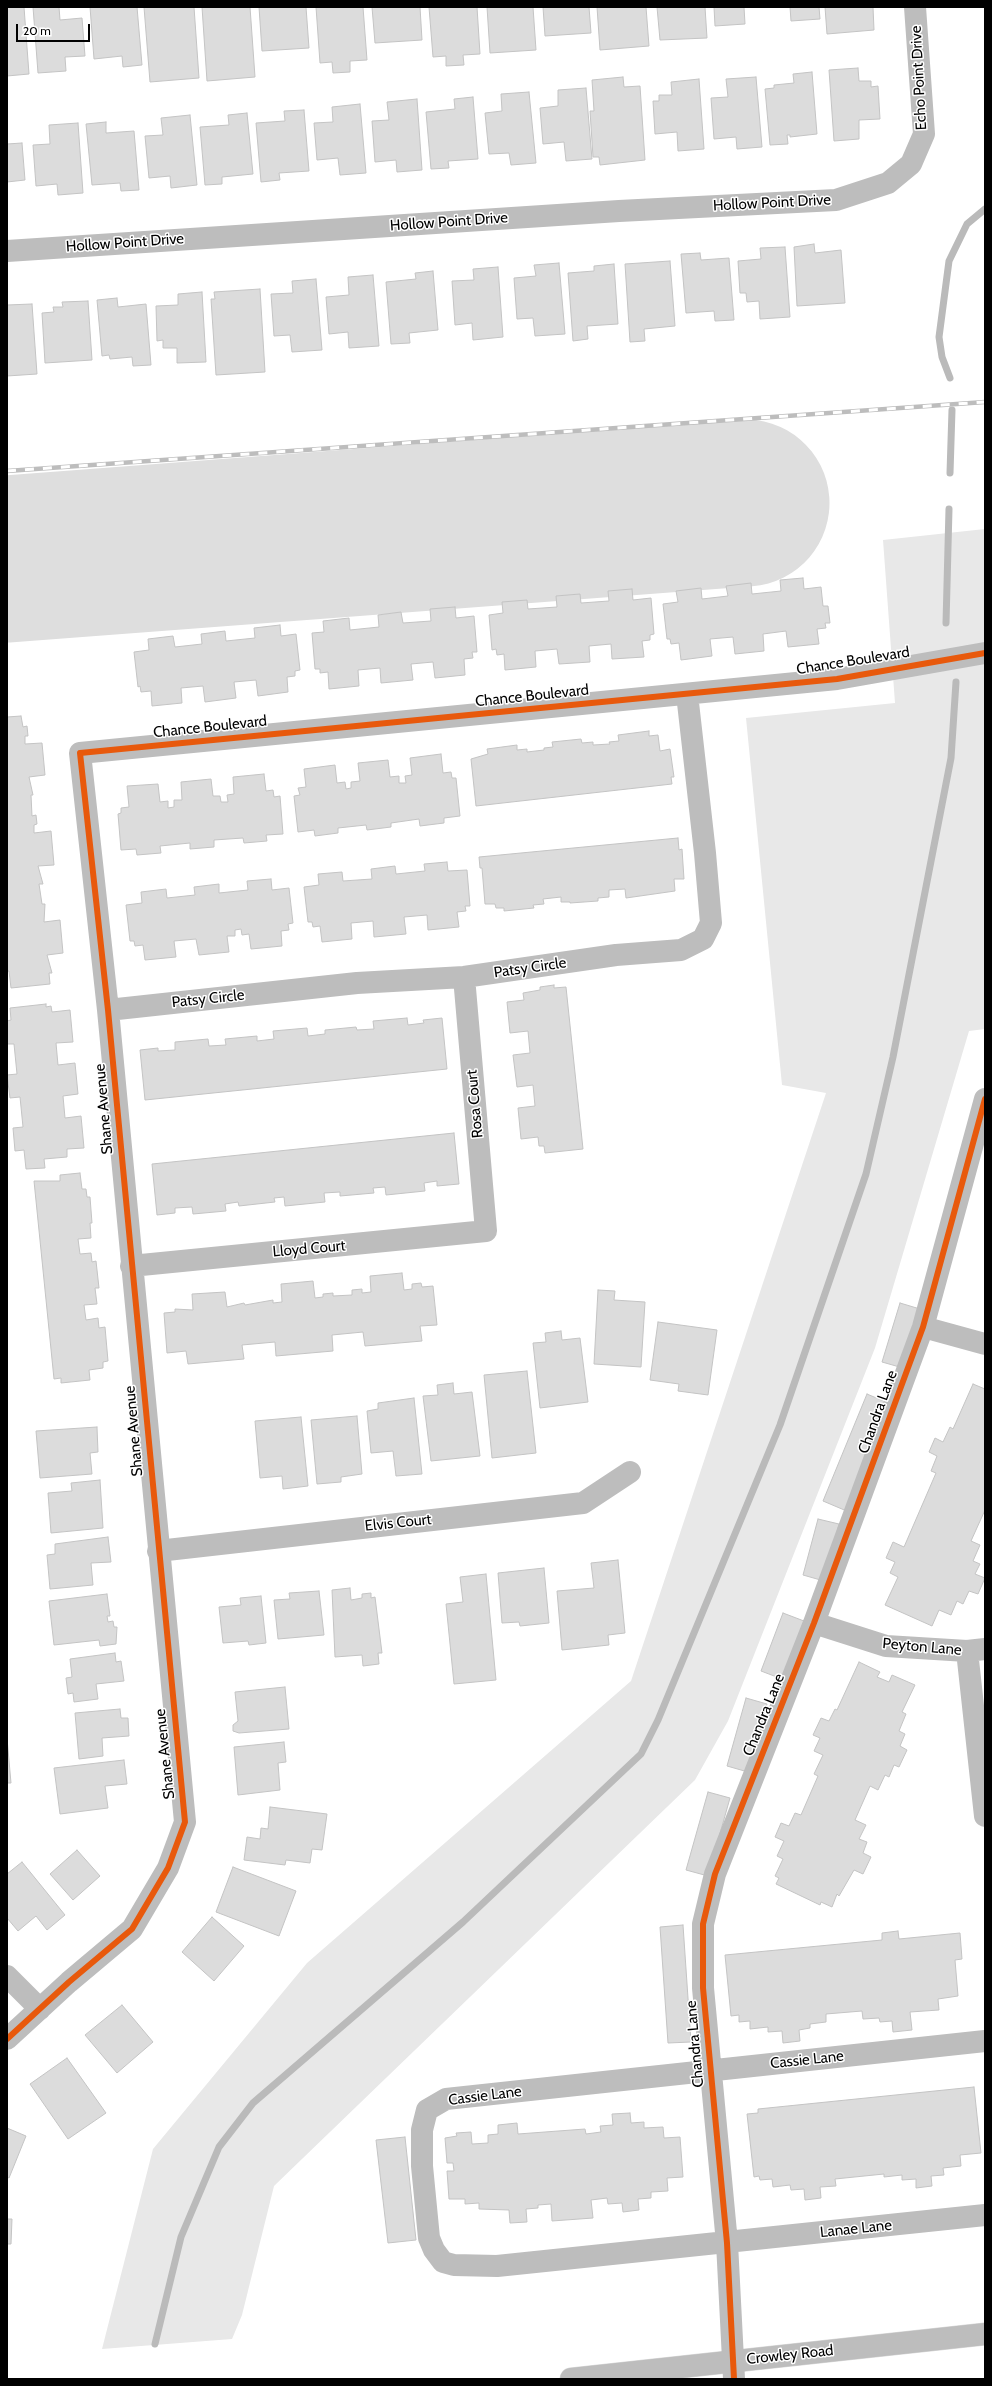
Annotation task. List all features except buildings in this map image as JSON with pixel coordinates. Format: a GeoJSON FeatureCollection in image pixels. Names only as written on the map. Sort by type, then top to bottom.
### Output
{"type":"FeatureCollection","features":[{"type":"Feature","properties":{"kind":"street","name":"Echo Point Drive"},"geometry":{"type":"LineString","coordinates":[[888,183],[911,164],[924,134],[915,7]]}},
{"type":"Feature","properties":{"kind":"street","name":"Hollow Point Drive"},"geometry":{"type":"LineString","coordinates":[[7,251],[619,211],[836,200],[888,183]]}},
{"type":"Feature","properties":{"kind":"street","name":"Chance Boulevard"},"geometry":{"type":"LineString","coordinates":[[80,753],[837,679],[985,653]]}},
{"type":"Feature","properties":{"kind":"street","name":"Patsy Circle"},"geometry":{"type":"LineString","coordinates":[[108,1010],[358,983],[464,977],[616,956],[681,950],[703,939],[710,923],[705,853],[687,694]]}},
{"type":"Feature","properties":{"kind":"street","name":"Shane Avenue"},"geometry":{"type":"LineString","coordinates":[[7,2039],[69,1982],[132,1929],[168,1868],[184,1822],[108,1010],[80,753]]}},
{"type":"Feature","properties":{"kind":"street","name":"Rosa Court"},"geometry":{"type":"LineString","coordinates":[[464,977],[486,1232]]}},
{"type":"Feature","properties":{"kind":"street","name":"Chandra Lane"},"geometry":{"type":"LineString","coordinates":[[733,2370],[727,2243],[703,1988],[703,1924],[715,1874],[814,1623],[923,1327],[985,1099]]}},
{"type":"Feature","properties":{"kind":"street","name":"Lloyd Court"},"geometry":{"type":"LineString","coordinates":[[131,1266],[486,1232]]}},
{"type":"Feature","properties":{"kind":"street"},"geometry":{"type":"LineString","coordinates":[[923,1327],[985,1344]]}},
{"type":"Feature","properties":{"kind":"street","name":"Elvis Court"},"geometry":{"type":"LineString","coordinates":[[158,1551],[583,1503],[630,1472]]}},
{"type":"Feature","properties":{"kind":"street","name":"Peyton Lane"},"geometry":{"type":"LineString","coordinates":[[814,1623],[886,1646],[976,1650]]}},
{"type":"Feature","properties":{"kind":"street"},"geometry":{"type":"LineString","coordinates":[[976,1650],[985,1816]]}},
{"type":"Feature","properties":{"kind":"street"},"geometry":{"type":"LineString","coordinates":[[7,1976],[40,2009]]}},
{"type":"Feature","properties":{"kind":"street","name":"Cassie Lane"},"geometry":{"type":"LineString","coordinates":[[727,2243],[497,2266],[454,2265],[443,2262],[434,2250],[429,2238],[425,2201],[422,2166],[422,2130],[427,2110],[446,2099],[985,2041]]}},
{"type":"Feature","properties":{"kind":"street","name":"Lanae Lane"},"geometry":{"type":"LineString","coordinates":[[727,2243],[985,2215]]}},
{"type":"Feature","properties":{"kind":"street","name":"Crowley Road"},"geometry":{"type":"LineString","coordinates":[[571,2379],[733,2370],[985,2334]]}},
{"type":"Feature","properties":{"kind":"shaded area"},"geometry":{"type":"Polygon","coordinates":[[[985,529],[985,1029],[969,1031],[875,1348],[728,1721],[695,1780],[274,2186],[242,2315],[232,2339],[102,2349],[153,2149],[307,1963],[631,1681],[826,1093],[782,1085],[746,718],[895,703],[883,540],[985,529]]]}},
{"type":"Feature","properties":{"kind":"waterway"},"geometry":{"type":"LineString","coordinates":[[950,378],[942,357],[939,337],[949,261],[967,224],[985,209]]}},
{"type":"Feature","properties":{"kind":"waterway"},"geometry":{"type":"LineString","coordinates":[[950,473],[952,410]]}},
{"type":"Feature","properties":{"kind":"waterway"},"geometry":{"type":"LineString","coordinates":[[946,623],[949,509]]}},
{"type":"Feature","properties":{"kind":"waterway"},"geometry":{"type":"LineString","coordinates":[[155,2344],[181,2237],[219,2147],[253,2103],[463,1922],[641,1754],[658,1720],[780,1425],[866,1174],[893,1057],[951,758],[956,682]]}},
{"type":"Feature","properties":{"kind":"runway"},"geometry":{"type":"LineString","coordinates":[[7,559],[746,503]]}},
{"type":"Feature","properties":{"kind":"railway"},"geometry":{"type":"LineString","coordinates":[[7,471],[985,402]]}},
{"type":"Feature","properties":{"kind":"cycle path"},"geometry":{"type":"LineString","coordinates":[[7,2039],[69,1982],[132,1929],[168,1868],[185,1822],[108,1010],[80,753],[837,679],[985,653]]}},
{"type":"Feature","properties":{"kind":"cycle path"},"geometry":{"type":"LineString","coordinates":[[734,2379],[727,2243],[703,1988],[703,1924],[715,1874],[814,1623],[923,1327],[985,1099]]}}]}
